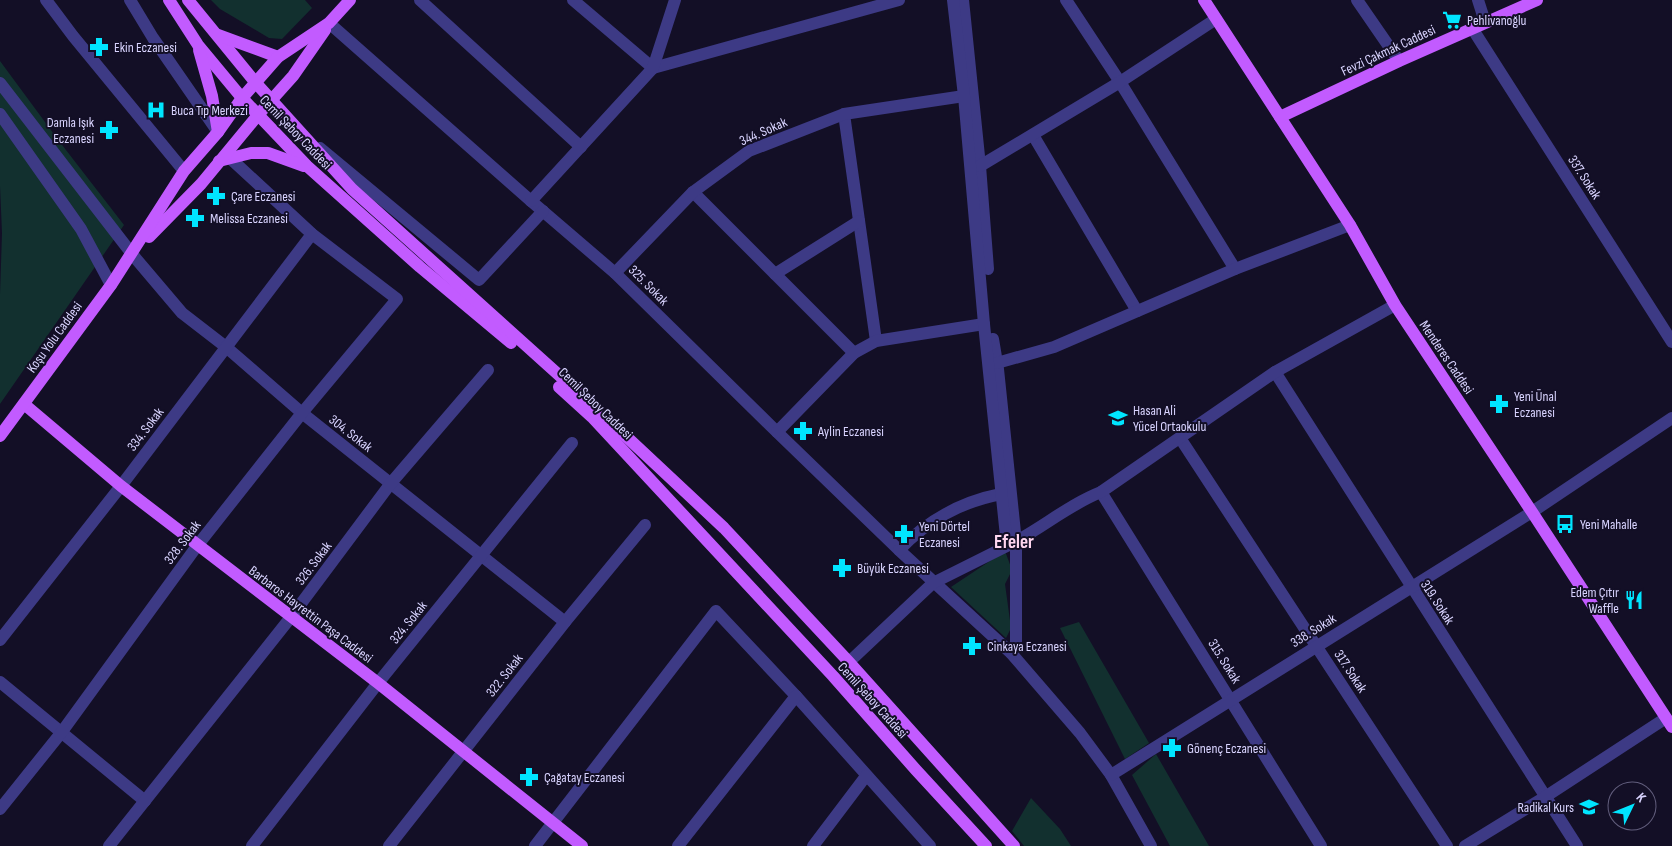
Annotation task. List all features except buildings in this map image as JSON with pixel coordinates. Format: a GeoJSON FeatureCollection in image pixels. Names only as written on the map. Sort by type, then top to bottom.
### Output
{"type":"FeatureCollection","features":[{"type":"Feature","properties":{"kind":"main road","name":"Cemil Şeboy Caddesi"},"geometry":{"type":"LineString","coordinates":[[169,0],[198,45],[242,98],[306,166],[420,267],[511,343],[592,417],[826,669],[986,846]]}},
{"type":"Feature","properties":{"kind":"main road","name":"Cemil Şeboy Caddesi"},"geometry":{"type":"LineString","coordinates":[[188,0],[255,82],[352,189],[600,412],[724,528],[849,662],[1014,846]]}},
{"type":"Feature","properties":{"kind":"main road"},"geometry":{"type":"LineString","coordinates":[[216,34],[278,57],[329,23],[350,0]]}},
{"type":"Feature","properties":{"kind":"main road","name":"Menderes Caddesi"},"geometry":{"type":"LineString","coordinates":[[1204,0],[1350,225],[1395,305],[1669,723]]}},
{"type":"Feature","properties":{"kind":"main road","name":"Fevzi Çakmak Caddesi"},"geometry":{"type":"LineString","coordinates":[[1280,117],[1399,61],[1537,0]]}},
{"type":"Feature","properties":{"kind":"main road","name":"Koşu Yolu Caddesi"},"geometry":{"type":"LineString","coordinates":[[132,254],[225,160],[258,115],[292,76],[329,23]]}},
{"type":"Feature","properties":{"kind":"main road"},"geometry":{"type":"LineString","coordinates":[[198,45],[212,96],[218,132]]}},
{"type":"Feature","properties":{"kind":"main road","name":"Koşu Yolu Caddesi"},"geometry":{"type":"LineString","coordinates":[[0,436],[132,254],[184,171],[218,132],[255,82],[278,57]]}},
{"type":"Feature","properties":{"kind":"main road"},"geometry":{"type":"LineString","coordinates":[[225,160],[251,153],[268,153],[306,166]]}},
{"type":"Feature","properties":{"kind":"main road","name":"Barbaros Hayrettin Paşa Caddesi"},"geometry":{"type":"LineString","coordinates":[[24,404],[121,486],[378,683],[582,846]]}},
{"type":"Feature","properties":{"kind":"street"},"geometry":{"type":"LineString","coordinates":[[46,0],[73,36],[184,171]]}},
{"type":"Feature","properties":{"kind":"street"},"geometry":{"type":"LineString","coordinates":[[130,0],[153,38],[218,132]]}},
{"type":"Feature","properties":{"kind":"street"},"geometry":{"type":"LineString","coordinates":[[420,0],[581,147]]}},
{"type":"Feature","properties":{"kind":"street"},"geometry":{"type":"LineString","coordinates":[[573,0],[653,68]]}},
{"type":"Feature","properties":{"kind":"street"},"geometry":{"type":"LineString","coordinates":[[531,201],[653,68],[675,0]]}},
{"type":"Feature","properties":{"kind":"street"},"geometry":{"type":"LineString","coordinates":[[653,68],[899,0]]}},
{"type":"Feature","properties":{"kind":"street"},"geometry":{"type":"LineString","coordinates":[[953,0],[964,96],[1001,494],[1011,544]]}},
{"type":"Feature","properties":{"kind":"street"},"geometry":{"type":"LineString","coordinates":[[963,0],[980,166],[1011,544],[1016,643],[1011,653]]}},
{"type":"Feature","properties":{"kind":"street"},"geometry":{"type":"LineString","coordinates":[[1066,0],[1120,82],[1235,269]]}},
{"type":"Feature","properties":{"kind":"street"},"geometry":{"type":"LineString","coordinates":[[1358,0],[1399,61]]}},
{"type":"Feature","properties":{"kind":"street"},"geometry":{"type":"LineString","coordinates":[[1478,0],[1485,22]]}},
{"type":"Feature","properties":{"kind":"street"},"geometry":{"type":"LineString","coordinates":[[980,166],[1120,82],[1216,19]]}},
{"type":"Feature","properties":{"kind":"street","name":"325. Sokak"},"geometry":{"type":"LineString","coordinates":[[329,23],[531,201],[616,273],[776,432],[933,583],[1011,653],[1080,734],[1111,775],[1151,846]]}},
{"type":"Feature","properties":{"kind":"street","name":"337. Sokak"},"geometry":{"type":"LineString","coordinates":[[1472,28],[1672,342]]}},
{"type":"Feature","properties":{"kind":"street","name":"304. Sokak"},"geometry":{"type":"LineString","coordinates":[[0,83],[132,254],[182,313],[226,347],[302,413],[565,622]]}},
{"type":"Feature","properties":{"kind":"street","name":"344. Sokak"},"geometry":{"type":"LineString","coordinates":[[616,273],[693,192],[749,151],[844,114],[964,96]]}},
{"type":"Feature","properties":{"kind":"street"},"geometry":{"type":"LineString","coordinates":[[0,114],[81,229],[110,285]]}},
{"type":"Feature","properties":{"kind":"street"},"geometry":{"type":"LineString","coordinates":[[844,114],[876,341]]}},
{"type":"Feature","properties":{"kind":"street"},"geometry":{"type":"LineString","coordinates":[[304,135],[479,280],[544,212]]}},
{"type":"Feature","properties":{"kind":"street"},"geometry":{"type":"LineString","coordinates":[[1033,135],[1137,312]]}},
{"type":"Feature","properties":{"kind":"street"},"geometry":{"type":"LineString","coordinates":[[225,160],[312,234]]}},
{"type":"Feature","properties":{"kind":"street"},"geometry":{"type":"LineString","coordinates":[[693,192],[854,353]]}},
{"type":"Feature","properties":{"kind":"street"},"geometry":{"type":"LineString","coordinates":[[775,274],[859,222]]}},
{"type":"Feature","properties":{"kind":"street"},"geometry":{"type":"LineString","coordinates":[[997,363],[1054,347],[1235,269],[1350,225]]}},
{"type":"Feature","properties":{"kind":"street","name":"328. Sokak"},"geometry":{"type":"LineString","coordinates":[[0,809],[61,733],[197,546],[302,413],[397,299],[312,234]]}},
{"type":"Feature","properties":{"kind":"street","name":"334. Sokak"},"geometry":{"type":"LineString","coordinates":[[0,640],[121,486],[312,234]]}},
{"type":"Feature","properties":{"kind":"street"},"geometry":{"type":"LineString","coordinates":[[849,662],[933,583],[1011,544],[1086,498],[1101,492],[1276,372],[1395,305]]}},
{"type":"Feature","properties":{"kind":"street"},"geometry":{"type":"LineString","coordinates":[[776,432],[854,353],[876,341],[984,324]]}},
{"type":"Feature","properties":{"kind":"street","name":"326. Sokak"},"geometry":{"type":"LineString","coordinates":[[109,846],[292,617],[391,483],[488,370]]}},
{"type":"Feature","properties":{"kind":"street","name":"319. Sokak"},"geometry":{"type":"LineString","coordinates":[[1276,372],[1577,846]]}},
{"type":"Feature","properties":{"kind":"street","name":"338. Sokak"},"geometry":{"type":"LineString","coordinates":[[1111,775],[1532,512],[1672,418]]}},
{"type":"Feature","properties":{"kind":"street","name":"317. Sokak"},"geometry":{"type":"LineString","coordinates":[[1180,438],[1447,846]]}},
{"type":"Feature","properties":{"kind":"street","name":"324. Sokak"},"geometry":{"type":"LineString","coordinates":[[252,846],[378,683],[572,443]]}},
{"type":"Feature","properties":{"kind":"street","name":"315. Sokak"},"geometry":{"type":"LineString","coordinates":[[1101,492],[1321,846]]}},
{"type":"Feature","properties":{"kind":"street"},"geometry":{"type":"LineString","coordinates":[[899,550],[913,535],[951,510],[979,498],[1001,494]]}},
{"type":"Feature","properties":{"kind":"street","name":"322. Sokak"},"geometry":{"type":"LineString","coordinates":[[389,846],[464,753],[565,622],[645,525]]}},
{"type":"Feature","properties":{"kind":"street"},"geometry":{"type":"LineString","coordinates":[[535,846],[716,611],[796,696],[930,846]]}},
{"type":"Feature","properties":{"kind":"street"},"geometry":{"type":"LineString","coordinates":[[0,682],[145,801]]}},
{"type":"Feature","properties":{"kind":"street"},"geometry":{"type":"LineString","coordinates":[[678,846],[796,696]]}},
{"type":"Feature","properties":{"kind":"street"},"geometry":{"type":"LineString","coordinates":[[1465,846],[1669,723]]}},
{"type":"Feature","properties":{"kind":"street"},"geometry":{"type":"LineString","coordinates":[[813,846],[866,776]]}},
{"type":"Feature","properties":{"kind":"green space"},"geometry":{"type":"Polygon","coordinates":[[[211,0],[305,0],[312,8],[282,39],[269,38],[220,9],[211,0]]]}},
{"type":"Feature","properties":{"kind":"green space"},"geometry":{"type":"Polygon","coordinates":[[[0,61],[124,225],[0,404],[2,233],[0,61]]]}},
{"type":"Feature","properties":{"kind":"green space"},"geometry":{"type":"Polygon","coordinates":[[[1005,551],[1012,570],[1005,584],[1011,628],[1006,638],[951,587],[1005,551]]]}},
{"type":"Feature","properties":{"kind":"green space"},"geometry":{"type":"Polygon","coordinates":[[[1079,622],[1149,743],[1125,759],[1060,628],[1079,622]]]}},
{"type":"Feature","properties":{"kind":"green space"},"geometry":{"type":"Polygon","coordinates":[[[1156,754],[1209,846],[1170,846],[1132,775],[1156,754]]]}},
{"type":"Feature","properties":{"kind":"green space"},"geometry":{"type":"Polygon","coordinates":[[[1031,798],[1060,829],[1071,846],[1024,846],[1012,831],[1031,798]]]}},
{"type":"Feature","properties":{"kind":"place","name":"Pehlivanoğlu"},"geometry":{"type":"Point","coordinates":[1452,20]}},
{"type":"Feature","properties":{"kind":"place","name":"Ekin Eczanesi"},"geometry":{"type":"Point","coordinates":[99,47]}},
{"type":"Feature","properties":{"kind":"place","name":"Buca Tıp Merkezi"},"geometry":{"type":"Point","coordinates":[156,110]}},
{"type":"Feature","properties":{"kind":"place","name":"Damla Işık Eczanesi"},"geometry":{"type":"Point","coordinates":[109,130]}},
{"type":"Feature","properties":{"kind":"place","name":"Çare Eczanesi"},"geometry":{"type":"Point","coordinates":[216,196]}},
{"type":"Feature","properties":{"kind":"place","name":"Melissa Eczanesi"},"geometry":{"type":"Point","coordinates":[195,218]}},
{"type":"Feature","properties":{"kind":"place","name":"Yeni Ünal Eczanesi"},"geometry":{"type":"Point","coordinates":[1499,404]}},
{"type":"Feature","properties":{"kind":"place","name":"Hasan Ali Yücel Ortaokulu"},"geometry":{"type":"Point","coordinates":[1118,418]}},
{"type":"Feature","properties":{"kind":"place","name":"Aylin Eczanesi"},"geometry":{"type":"Point","coordinates":[803,431]}},
{"type":"Feature","properties":{"kind":"place","name":"Yeni Mahalle"},"geometry":{"type":"Point","coordinates":[1565,524]}},
{"type":"Feature","properties":{"kind":"place","name":"Yeni Dörtel Eczanesi"},"geometry":{"type":"Point","coordinates":[904,534]}},
{"type":"Feature","properties":{"kind":"place","name":"Büyük Eczanesi"},"geometry":{"type":"Point","coordinates":[842,568]}},
{"type":"Feature","properties":{"kind":"place","name":"Edem Çıtır Waffle"},"geometry":{"type":"Point","coordinates":[1634,600]}},
{"type":"Feature","properties":{"kind":"place","name":"Cinkaya Eczanesi"},"geometry":{"type":"Point","coordinates":[972,646]}},
{"type":"Feature","properties":{"kind":"place","name":"Gönenç Eczanesi"},"geometry":{"type":"Point","coordinates":[1172,748]}},
{"type":"Feature","properties":{"kind":"place","name":"Çağatay Eczanesi"},"geometry":{"type":"Point","coordinates":[529,777]}},
{"type":"Feature","properties":{"kind":"place","name":"Radikal Kurs"},"geometry":{"type":"Point","coordinates":[1589,807]}},
{"type":"Feature","properties":{"kind":"district","name":"Efeler"},"geometry":{"type":"Point","coordinates":[1014,541]}}]}
